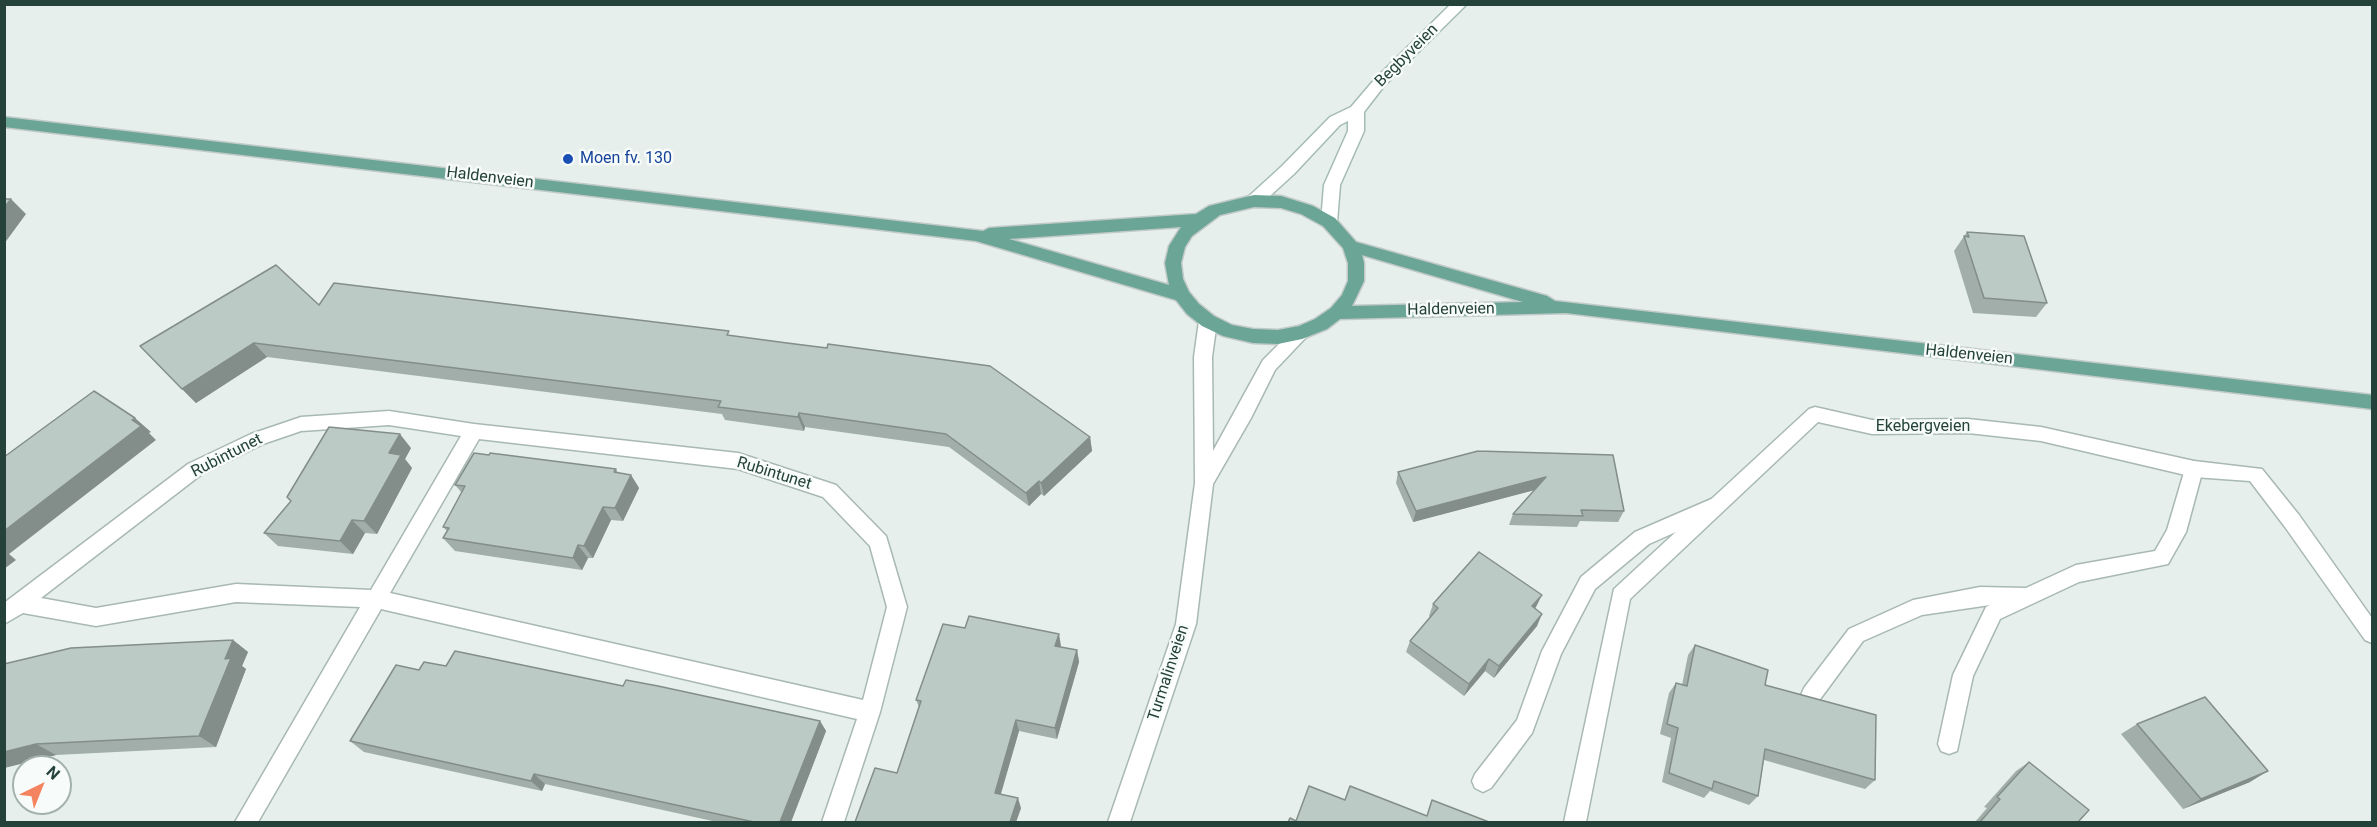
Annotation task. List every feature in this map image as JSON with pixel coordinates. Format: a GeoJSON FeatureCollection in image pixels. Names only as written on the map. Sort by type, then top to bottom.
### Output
{"type":"FeatureCollection","features":[{"type":"Feature","properties":{"kind":"main road","name":"Haldenveien"},"geometry":{"type":"LineString","coordinates":[[4,122],[976,235],[1182,295]]}},
{"type":"Feature","properties":{"kind":"main road"},"geometry":{"type":"LineString","coordinates":[[1254,201],[1281,202],[1307,210],[1329,222],[1350,246],[1356,263],[1356,281],[1349,298],[1337,313],[1321,324],[1302,332],[1278,337],[1253,336],[1229,331],[1208,321],[1193,309],[1182,295],[1175,279],[1173,263],[1177,246],[1186,232],[1215,210],[1254,201]]}},
{"type":"Feature","properties":{"kind":"main road","name":"Haldenveien"},"geometry":{"type":"LineString","coordinates":[[976,235],[1199,220]]}},
{"type":"Feature","properties":{"kind":"main road","name":"Haldenveien"},"geometry":{"type":"LineString","coordinates":[[1350,246],[1566,307]]}},
{"type":"Feature","properties":{"kind":"main road","name":"Haldenveien"},"geometry":{"type":"LineString","coordinates":[[1337,313],[1566,307],[2373,402]]}},
{"type":"Feature","properties":{"kind":"street","name":"Begbyveien"},"geometry":{"type":"LineString","coordinates":[[1254,201],[1288,170],[1335,121],[1356,111],[1379,83],[1460,4]]}},
{"type":"Feature","properties":{"kind":"street"},"geometry":{"type":"LineString","coordinates":[[1329,222],[1332,185],[1356,131],[1356,111]]}},
{"type":"Feature","properties":{"kind":"street","name":"Turmalinveien"},"geometry":{"type":"LineString","coordinates":[[1119,822],[1186,624],[1204,483],[1202,376],[1208,321]]}},
{"type":"Feature","properties":{"kind":"street","name":"Turmalinveien"},"geometry":{"type":"LineString","coordinates":[[1204,483],[1245,413],[1269,365],[1302,332]]}},
{"type":"Feature","properties":{"kind":"street","name":"Ekebergveien"},"geometry":{"type":"LineString","coordinates":[[1575,822],[1621,595],[1815,414],[1872,427],[1968,426],[2041,434],[2194,469],[2255,474],[2292,520],[2373,634]]}},
{"type":"Feature","properties":{"kind":"street","name":"Rubintunet"},"geometry":{"type":"LineString","coordinates":[[12,609],[195,469],[257,439],[301,424],[389,418],[474,431],[738,461],[829,491],[879,542],[897,607],[870,712],[833,822]]}},
{"type":"Feature","properties":{"kind":"street"},"geometry":{"type":"LineString","coordinates":[[246,822],[474,431]]}},
{"type":"Feature","properties":{"kind":"street"},"geometry":{"type":"LineString","coordinates":[[1949,744],[1963,675],[1993,614],[2076,574],[2161,558],[2176,532],[2194,469]]}},
{"type":"Feature","properties":{"kind":"street"},"geometry":{"type":"LineString","coordinates":[[1483,781],[1525,726],[1552,651],[1588,583],[1642,538],[1718,504]]}},
{"type":"Feature","properties":{"kind":"street","name":"Rubintunet"},"geometry":{"type":"LineString","coordinates":[[12,609],[96,617],[236,593],[376,599],[717,679],[870,712]]}},
{"type":"Feature","properties":{"kind":"street"},"geometry":{"type":"LineString","coordinates":[[1811,695],[1856,635],[1920,606],[1980,596],[2031,596]]}},
{"type":"Feature","properties":{"kind":"building"},"geometry":{"type":"Polygon","coordinates":[[[4,199],[11,199],[4,208],[4,199]]]}},
{"type":"Feature","properties":{"kind":"building"},"geometry":{"type":"Polygon","coordinates":[[[1967,232],[2024,236],[2047,303],[1984,298],[1964,236],[1969,237],[1967,232]]]}},
{"type":"Feature","properties":{"kind":"building"},"geometry":{"type":"Polygon","coordinates":[[[276,265],[319,305],[334,283],[729,331],[727,335],[787,343],[827,348],[828,344],[990,366],[1090,437],[1041,483],[1039,481],[1026,493],[946,434],[799,413],[798,417],[718,407],[721,401],[254,343],[182,389],[140,346],[276,265]]]}},
{"type":"Feature","properties":{"kind":"building"},"geometry":{"type":"Polygon","coordinates":[[[94,391],[135,418],[132,420],[141,426],[4,531],[4,457],[94,391]]]}},
{"type":"Feature","properties":{"kind":"building"},"geometry":{"type":"Polygon","coordinates":[[[329,427],[400,434],[389,453],[401,455],[364,521],[352,520],[340,541],[264,533],[291,501],[287,497],[329,427]]]}},
{"type":"Feature","properties":{"kind":"building"},"geometry":{"type":"Polygon","coordinates":[[[1478,451],[1613,455],[1624,511],[1581,510],[1583,516],[1513,514],[1546,477],[1416,511],[1398,472],[1478,451]]]}},
{"type":"Feature","properties":{"kind":"building"},"geometry":{"type":"Polygon","coordinates":[[[474,453],[616,469],[614,472],[631,475],[615,508],[603,507],[584,546],[578,545],[573,558],[443,538],[449,528],[443,527],[465,486],[455,485],[474,453]]]}},
{"type":"Feature","properties":{"kind":"building"},"geometry":{"type":"Polygon","coordinates":[[[1479,552],[1542,595],[1532,606],[1542,614],[1499,666],[1489,659],[1469,684],[1410,641],[1438,608],[1433,604],[1479,552]]]}},
{"type":"Feature","properties":{"kind":"building"},"geometry":{"type":"Polygon","coordinates":[[[969,616],[1059,634],[1055,646],[1077,650],[1055,728],[1016,720],[995,793],[1018,798],[1010,822],[855,822],[875,768],[897,773],[921,701],[916,700],[943,624],[965,628],[969,616]]]}},
{"type":"Feature","properties":{"kind":"building"},"geometry":{"type":"Polygon","coordinates":[[[233,640],[225,659],[231,658],[199,736],[36,744],[4,752],[4,664],[71,648],[233,640]]]}},
{"type":"Feature","properties":{"kind":"building"},"geometry":{"type":"Polygon","coordinates":[[[1695,645],[1768,670],[1765,685],[1876,715],[1875,780],[1765,749],[1758,796],[1714,781],[1712,789],[1669,773],[1678,728],[1667,724],[1676,683],[1687,686],[1695,645]]]}},
{"type":"Feature","properties":{"kind":"building"},"geometry":{"type":"Polygon","coordinates":[[[455,651],[623,686],[626,680],[658,686],[820,721],[780,822],[754,822],[534,774],[531,781],[350,741],[396,665],[419,670],[424,662],[446,666],[455,651]]]}},
{"type":"Feature","properties":{"kind":"building"},"geometry":{"type":"Polygon","coordinates":[[[2205,697],[2268,771],[2201,799],[2137,724],[2205,697]]]}},
{"type":"Feature","properties":{"kind":"building"},"geometry":{"type":"Polygon","coordinates":[[[2029,762],[2089,810],[2078,822],[1980,822],[2000,799],[1997,797],[2029,762]]]}},
{"type":"Feature","properties":{"kind":"building"},"geometry":{"type":"Polygon","coordinates":[[[1309,786],[1345,800],[1350,786],[1427,816],[1432,800],[1489,822],[1288,822],[1290,818],[1296,821],[1309,786]]]}},
{"type":"Feature","properties":{"kind":"place","name":"Moen fv. 130"},"geometry":{"type":"Point","coordinates":[568,159]}}]}
